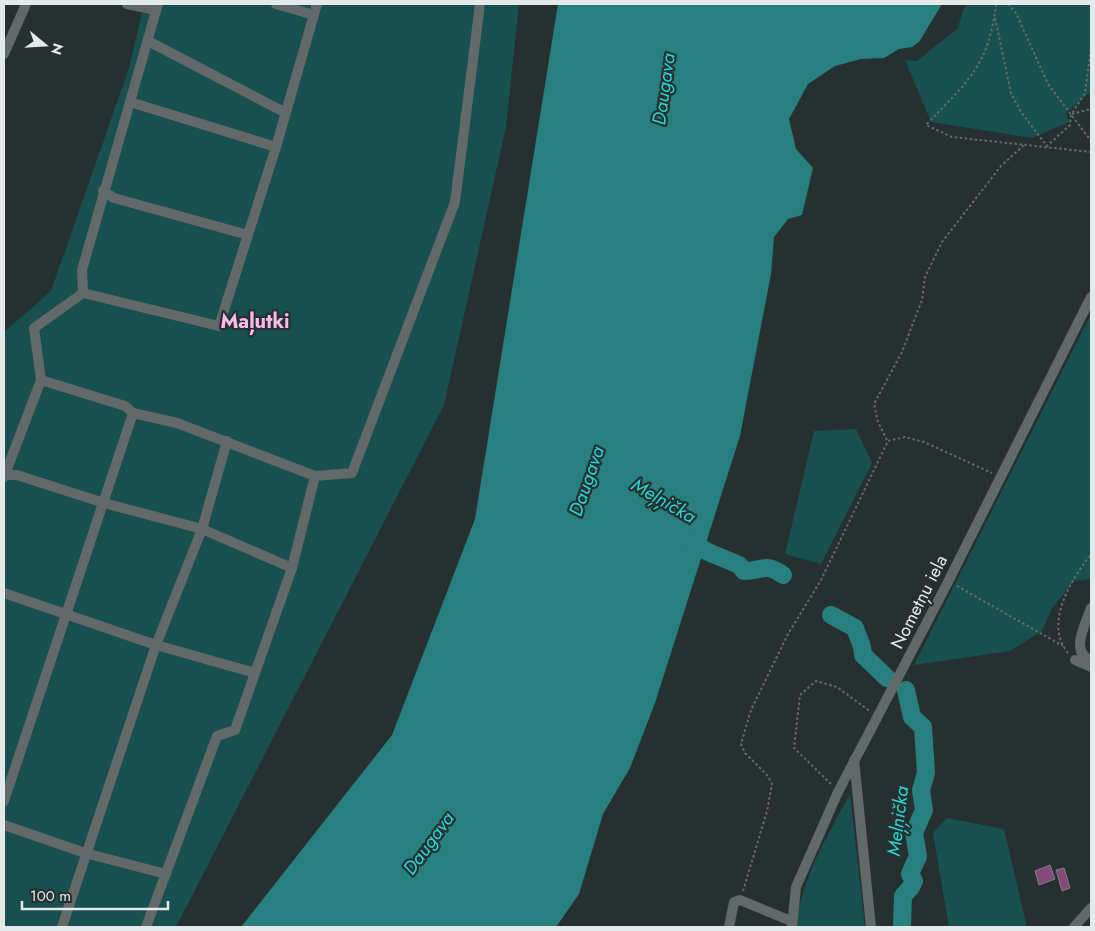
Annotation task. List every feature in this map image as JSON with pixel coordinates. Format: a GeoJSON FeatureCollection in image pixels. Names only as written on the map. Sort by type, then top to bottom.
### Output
{"type":"FeatureCollection","features":[{"type":"Feature","properties":{"kind":"street"},"geometry":{"type":"LineString","coordinates":[[4,54],[26,4]]}},
{"type":"Feature","properties":{"kind":"street"},"geometry":{"type":"LineString","coordinates":[[83,293],[82,270],[157,7],[127,4]]}},
{"type":"Feature","properties":{"kind":"street"},"geometry":{"type":"LineString","coordinates":[[276,4],[314,15]]}},
{"type":"Feature","properties":{"kind":"street"},"geometry":{"type":"LineString","coordinates":[[292,568],[202,529],[104,503],[17,475],[5,476],[41,380],[34,328],[83,293],[220,326],[318,4]]}},
{"type":"Feature","properties":{"kind":"street"},"geometry":{"type":"LineString","coordinates":[[41,380],[125,406],[133,413],[178,423],[315,476],[352,472],[454,202],[480,4]]}},
{"type":"Feature","properties":{"kind":"street"},"geometry":{"type":"LineString","coordinates":[[148,41],[286,113]]}},
{"type":"Feature","properties":{"kind":"street"},"geometry":{"type":"LineString","coordinates":[[130,102],[276,147]]}},
{"type":"Feature","properties":{"kind":"street"},"geometry":{"type":"LineString","coordinates":[[103,191],[114,198],[248,235]]}},
{"type":"Feature","properties":{"kind":"street","name":"Nometņu iela"},"geometry":{"type":"LineString","coordinates":[[792,924],[796,887],[838,792],[854,759],[879,718],[1091,297]]}},
{"type":"Feature","properties":{"kind":"street"},"geometry":{"type":"LineString","coordinates":[[4,801],[133,413]]}},
{"type":"Feature","properties":{"kind":"street"},"geometry":{"type":"LineString","coordinates":[[62,927],[85,853],[156,645],[202,529],[227,441]]}},
{"type":"Feature","properties":{"kind":"street"},"geometry":{"type":"LineString","coordinates":[[146,927],[217,736],[235,730],[292,568],[315,476]]}},
{"type":"Feature","properties":{"kind":"street"},"geometry":{"type":"LineString","coordinates":[[4,593],[156,645],[255,673]]}},
{"type":"Feature","properties":{"kind":"street"},"geometry":{"type":"LineString","coordinates":[[1091,608],[1080,643],[1080,651],[1087,659],[1091,660]]}},
{"type":"Feature","properties":{"kind":"street"},"geometry":{"type":"LineString","coordinates":[[1075,660],[1091,667]]}},
{"type":"Feature","properties":{"kind":"street"},"geometry":{"type":"LineString","coordinates":[[854,759],[871,927]]}},
{"type":"Feature","properties":{"kind":"street"},"geometry":{"type":"LineString","coordinates":[[4,825],[85,853],[166,874]]}},
{"type":"Feature","properties":{"kind":"street"},"geometry":{"type":"LineString","coordinates":[[728,927],[734,902],[740,900],[792,924]]}},
{"type":"Feature","properties":{"kind":"street"},"geometry":{"type":"LineString","coordinates":[[1074,927],[1091,908]]}},
{"type":"Feature","properties":{"kind":"path"},"geometry":{"type":"LineString","coordinates":[[996,4],[987,51],[976,72],[926,125],[952,137],[1091,152]]}},
{"type":"Feature","properties":{"kind":"path"},"geometry":{"type":"LineString","coordinates":[[1008,4],[1016,12],[1048,84],[1091,141]]}},
{"type":"Feature","properties":{"kind":"path"},"geometry":{"type":"LineString","coordinates":[[995,15],[1011,93],[1021,112],[1047,146]]}},
{"type":"Feature","properties":{"kind":"path"},"geometry":{"type":"LineString","coordinates":[[1047,146],[1070,125],[1071,115],[1085,93],[1091,47]]}},
{"type":"Feature","properties":{"kind":"path"},"geometry":{"type":"LineString","coordinates":[[1071,115],[1091,108]]}},
{"type":"Feature","properties":{"kind":"path"},"geometry":{"type":"LineString","coordinates":[[888,441],[878,422],[874,404],[902,352],[922,300],[925,278],[942,242],[974,204],[1000,166],[1026,144]]}},
{"type":"Feature","properties":{"kind":"path"},"geometry":{"type":"LineString","coordinates":[[888,441],[905,437],[924,442],[1001,478]]}},
{"type":"Feature","properties":{"kind":"path"},"geometry":{"type":"LineString","coordinates":[[740,900],[767,812],[772,784],[762,768],[745,753],[741,744],[751,710],[788,634],[821,580],[888,441]]}},
{"type":"Feature","properties":{"kind":"path"},"geometry":{"type":"LineString","coordinates":[[1063,646],[1058,624],[1066,596],[1091,554]]}},
{"type":"Feature","properties":{"kind":"path"},"geometry":{"type":"LineString","coordinates":[[948,582],[1063,646],[1075,660]]}},
{"type":"Feature","properties":{"kind":"path"},"geometry":{"type":"LineString","coordinates":[[838,792],[794,748],[800,695],[816,680],[837,687],[879,718]]}},
{"type":"Feature","properties":{"kind":"shaded area"},"geometry":{"type":"Polygon","coordinates":[[[144,4],[519,4],[506,127],[444,405],[176,927],[4,927],[4,332],[51,291],[129,68],[144,4]]]}},
{"type":"Feature","properties":{"kind":"shaded area"},"geometry":{"type":"Polygon","coordinates":[[[966,4],[1091,4],[1091,103],[1089,93],[1066,113],[1069,122],[1032,138],[931,122],[905,60],[917,61],[957,29],[966,4]]]}},
{"type":"Feature","properties":{"kind":"shaded area"},"geometry":{"type":"Polygon","coordinates":[[[1091,314],[1091,579],[1074,581],[1052,608],[1042,631],[1010,651],[914,665],[1091,314]]]}},
{"type":"Feature","properties":{"kind":"shaded area"},"geometry":{"type":"Polygon","coordinates":[[[856,429],[872,463],[821,564],[785,554],[814,431],[856,429]]]}},
{"type":"Feature","properties":{"kind":"shaded area"},"geometry":{"type":"Polygon","coordinates":[[[850,794],[865,927],[796,927],[799,908],[809,874],[850,794]]]}},
{"type":"Feature","properties":{"kind":"shaded area"},"geometry":{"type":"Polygon","coordinates":[[[947,818],[1004,829],[1027,927],[949,927],[933,833],[947,818]]]}},
{"type":"Feature","properties":{"kind":"water","name":"Daugava"},"geometry":{"type":"Polygon","coordinates":[[[558,4],[942,4],[919,42],[912,47],[899,49],[884,58],[861,59],[835,66],[808,84],[789,119],[796,149],[813,168],[802,215],[788,219],[774,237],[771,274],[740,436],[655,703],[630,768],[603,814],[579,894],[556,927],[241,927],[392,735],[475,519],[558,4]]]}},
{"type":"Feature","properties":{"kind":"building"},"geometry":{"type":"Polygon","coordinates":[[[1050,865],[1055,879],[1039,885],[1035,871],[1050,865]]]}},
{"type":"Feature","properties":{"kind":"building"},"geometry":{"type":"Polygon","coordinates":[[[1064,868],[1070,888],[1062,891],[1056,870],[1064,868]]]}},
{"type":"Feature","properties":{"kind":"waterway","name":"Meļņička"},"geometry":{"type":"LineString","coordinates":[[683,537],[708,552],[739,565],[744,571],[767,568],[783,575]]}},
{"type":"Feature","properties":{"kind":"waterway","name":"Meļņička"},"geometry":{"type":"LineString","coordinates":[[831,615],[855,628],[863,655],[887,678]]}},
{"type":"Feature","properties":{"kind":"waterway","name":"Meļņička"},"geometry":{"type":"LineString","coordinates":[[902,927],[903,896],[914,881],[910,874],[918,856],[914,833],[924,810],[921,790],[926,773],[923,727],[912,717],[906,690]]}},
{"type":"Feature","properties":{"kind":"district","name":"Maļutki"},"geometry":{"type":"Point","coordinates":[255,321]}}]}
